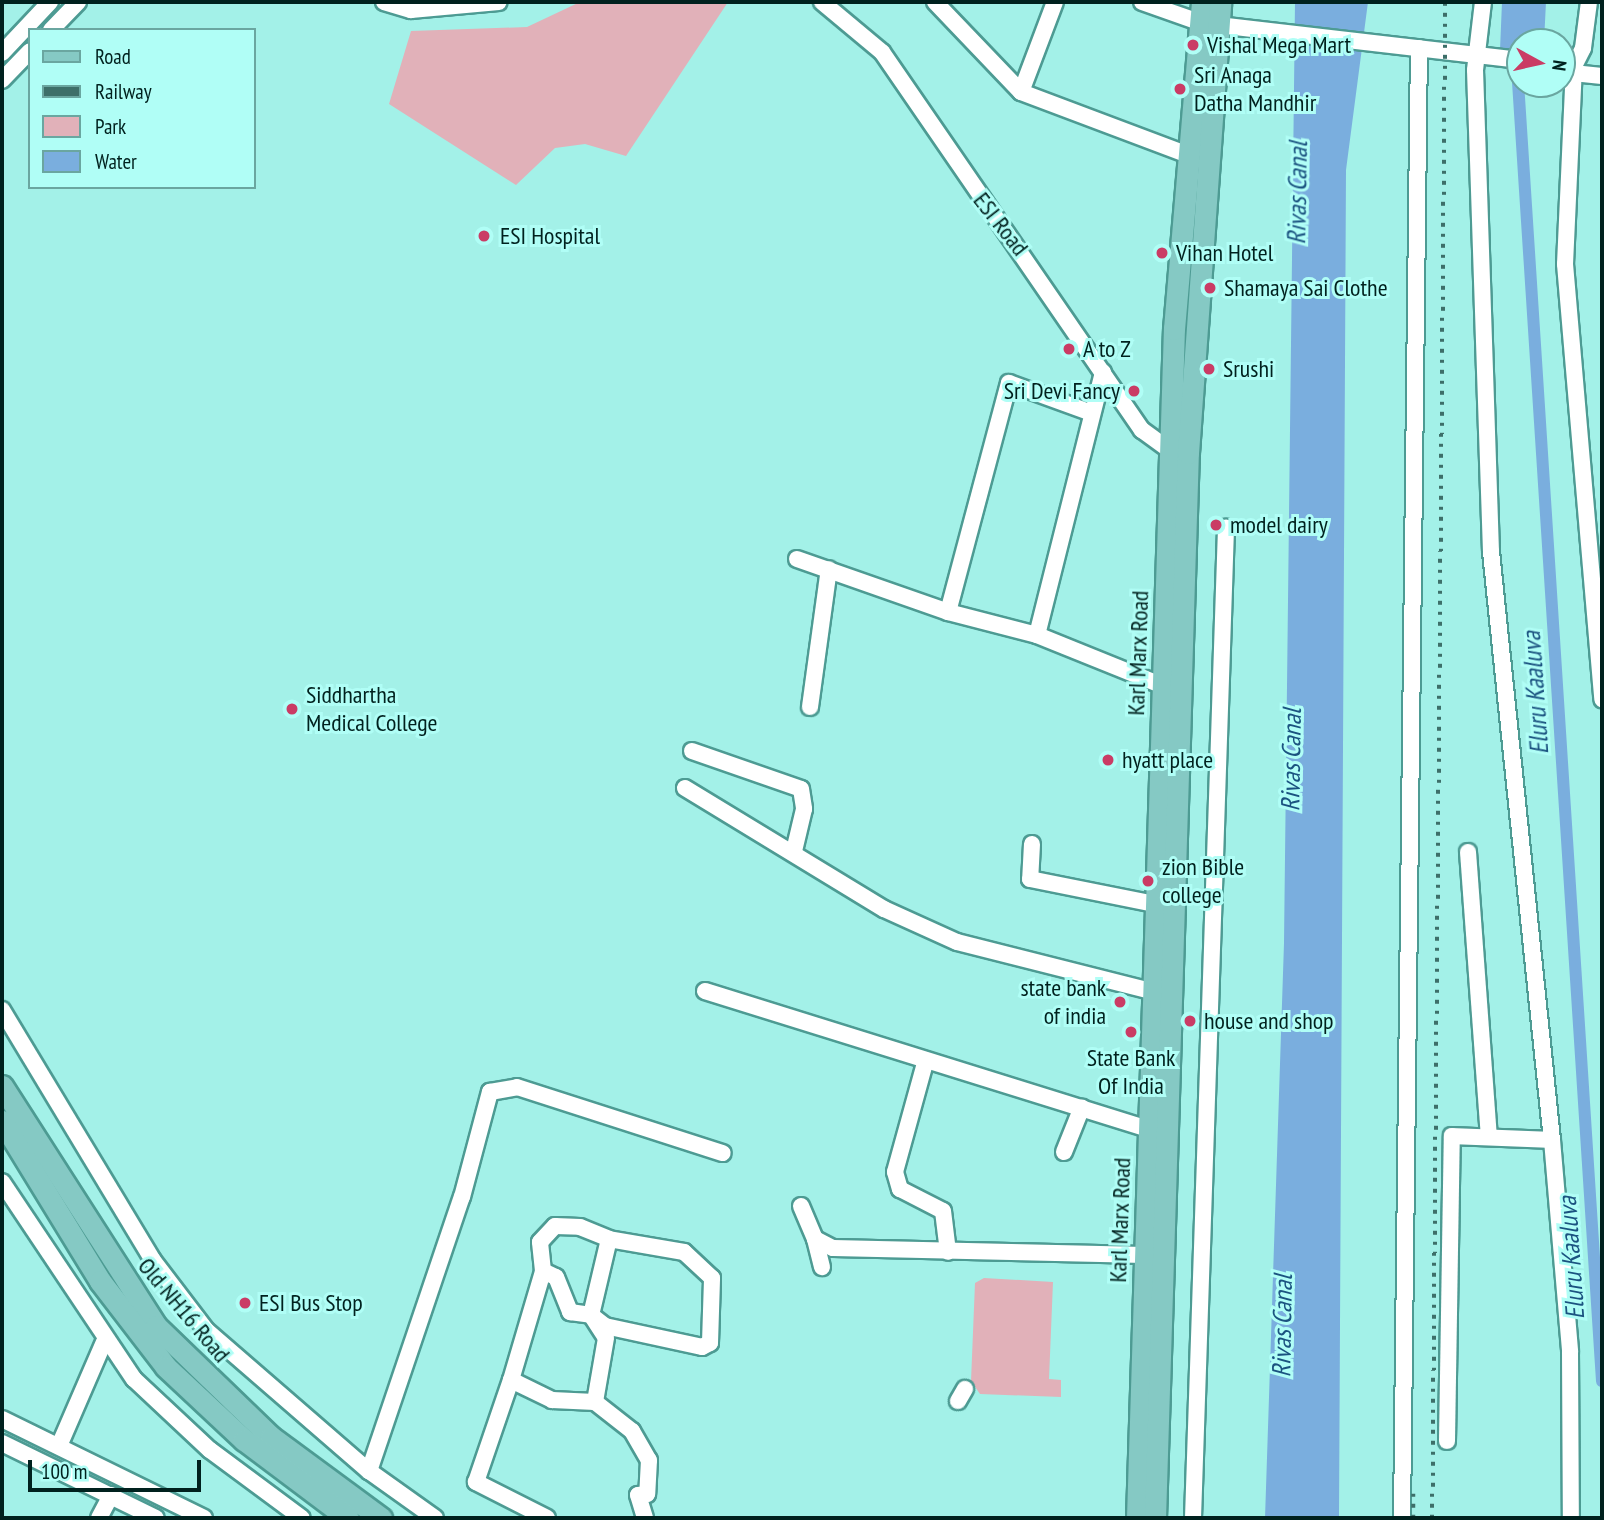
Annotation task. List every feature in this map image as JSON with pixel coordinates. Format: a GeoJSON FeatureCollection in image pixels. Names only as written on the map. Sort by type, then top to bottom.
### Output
{"type":"FeatureCollection","features":[{"type":"Feature","properties":{"kind":"main road","name":"Karl Marx Road"},"geometry":{"type":"LineString","coordinates":[[1137,1518],[1150,1418],[1158,1132],[1150,991],[1163,686],[1175,610],[1191,167],[1206,16],[1220,2]]}},
{"type":"Feature","properties":{"kind":"main road","name":"Karl Marx Road"},"geometry":{"type":"LineString","coordinates":[[1156,1518],[1145,1255],[1158,1132],[1175,906],[1172,452],[1184,330]]}},
{"type":"Feature","properties":{"kind":"main road","name":"Old NH16 Road"},"geometry":{"type":"LineString","coordinates":[[2,1086],[156,1326],[271,1437],[381,1518]]}},
{"type":"Feature","properties":{"kind":"main road","name":"Old NH16 Road"},"geometry":{"type":"LineString","coordinates":[[2,1121],[100,1282],[166,1367],[244,1440],[348,1518]]}},
{"type":"Feature","properties":{"kind":"street"},"geometry":{"type":"LineString","coordinates":[[2,52],[50,2]]}},
{"type":"Feature","properties":{"kind":"street"},"geometry":{"type":"LineString","coordinates":[[53,28],[78,2]]}},
{"type":"Feature","properties":{"kind":"street"},"geometry":{"type":"LineString","coordinates":[[384,2],[411,10],[499,2]]}},
{"type":"Feature","properties":{"kind":"street","name":"ESI Road"},"geometry":{"type":"LineString","coordinates":[[822,2],[882,52],[1151,441],[1172,452]]}},
{"type":"Feature","properties":{"kind":"street"},"geometry":{"type":"LineString","coordinates":[[935,2],[1021,92],[1191,167]]}},
{"type":"Feature","properties":{"kind":"street"},"geometry":{"type":"LineString","coordinates":[[1021,92],[1055,2]]}},
{"type":"Feature","properties":{"kind":"street"},"geometry":{"type":"LineString","coordinates":[[1142,2],[1288,33],[1506,58]]}},
{"type":"Feature","properties":{"kind":"street"},"geometry":{"type":"LineString","coordinates":[[1483,2],[1491,552],[1552,1140],[1570,1352],[1571,1518]]}},
{"type":"Feature","properties":{"kind":"street"},"geometry":{"type":"LineString","coordinates":[[1576,47],[1589,2]]}},
{"type":"Feature","properties":{"kind":"street"},"geometry":{"type":"LineString","coordinates":[[1402,1518],[1419,48]]}},
{"type":"Feature","properties":{"kind":"street"},"geometry":{"type":"LineString","coordinates":[[2,80],[28,53]]}},
{"type":"Feature","properties":{"kind":"street"},"geometry":{"type":"LineString","coordinates":[[1576,70],[1602,76]]}},
{"type":"Feature","properties":{"kind":"street"},"geometry":{"type":"LineString","coordinates":[[1569,98],[1565,264],[1602,699]]}},
{"type":"Feature","properties":{"kind":"street"},"geometry":{"type":"LineString","coordinates":[[1037,635],[1089,412],[1103,372]]}},
{"type":"Feature","properties":{"kind":"street"},"geometry":{"type":"LineString","coordinates":[[948,612],[1009,383],[1089,412]]}},
{"type":"Feature","properties":{"kind":"street"},"geometry":{"type":"LineString","coordinates":[[1193,1518],[1226,528]]}},
{"type":"Feature","properties":{"kind":"street"},"geometry":{"type":"LineString","coordinates":[[797,559],[948,612],[1037,635],[1163,686]]}},
{"type":"Feature","properties":{"kind":"street"},"geometry":{"type":"LineString","coordinates":[[810,706],[828,569]]}},
{"type":"Feature","properties":{"kind":"street"},"geometry":{"type":"LineString","coordinates":[[692,751],[801,789],[804,809],[794,852]]}},
{"type":"Feature","properties":{"kind":"street"},"geometry":{"type":"LineString","coordinates":[[685,789],[794,852],[884,909],[957,942],[1150,991]]}},
{"type":"Feature","properties":{"kind":"street"},"geometry":{"type":"LineString","coordinates":[[1032,844],[1030,879],[1153,905],[1175,906]]}},
{"type":"Feature","properties":{"kind":"street"},"geometry":{"type":"LineString","coordinates":[[1468,852],[1489,1136]]}},
{"type":"Feature","properties":{"kind":"street"},"geometry":{"type":"LineString","coordinates":[[705,991],[925,1063],[1082,1107],[1158,1132]]}},
{"type":"Feature","properties":{"kind":"street"},"geometry":{"type":"LineString","coordinates":[[2,1010],[152,1259],[206,1330],[369,1471],[435,1518]]}},
{"type":"Feature","properties":{"kind":"street"},"geometry":{"type":"LineString","coordinates":[[925,1063],[895,1172],[900,1189],[943,1211],[948,1252]]}},
{"type":"Feature","properties":{"kind":"street"},"geometry":{"type":"LineString","coordinates":[[369,1471],[463,1197],[490,1092],[517,1087],[723,1153]]}},
{"type":"Feature","properties":{"kind":"street"},"geometry":{"type":"LineString","coordinates":[[1064,1152],[1082,1107]]}},
{"type":"Feature","properties":{"kind":"street"},"geometry":{"type":"LineString","coordinates":[[1447,1441],[1451,1141],[1489,1136],[1552,1140]]}},
{"type":"Feature","properties":{"kind":"street"},"geometry":{"type":"LineString","coordinates":[[2,1182],[104,1342],[191,1434],[302,1518]]}},
{"type":"Feature","properties":{"kind":"street"},"geometry":{"type":"LineString","coordinates":[[801,1206],[815,1239],[822,1267]]}},
{"type":"Feature","properties":{"kind":"street"},"geometry":{"type":"LineString","coordinates":[[543,1271],[556,1277],[570,1312],[591,1315],[605,1326],[702,1347],[710,1343],[712,1278],[684,1252],[609,1239],[580,1227],[555,1226],[540,1242],[543,1271],[476,1482],[547,1518]]}},
{"type":"Feature","properties":{"kind":"street"},"geometry":{"type":"LineString","coordinates":[[595,1402],[606,1338],[591,1315],[609,1239]]}},
{"type":"Feature","properties":{"kind":"street"},"geometry":{"type":"LineString","coordinates":[[815,1239],[833,1248],[1145,1255]]}},
{"type":"Feature","properties":{"kind":"street"},"geometry":{"type":"LineString","coordinates":[[35,1459],[52,1443],[104,1342]]}},
{"type":"Feature","properties":{"kind":"street"},"geometry":{"type":"LineString","coordinates":[[510,1380],[552,1400],[595,1402],[632,1430],[649,1460],[647,1494],[638,1495],[645,1518]]}},
{"type":"Feature","properties":{"kind":"street"},"geometry":{"type":"LineString","coordinates":[[2,1419],[204,1518]]}},
{"type":"Feature","properties":{"kind":"street"},"geometry":{"type":"LineString","coordinates":[[2,1443],[156,1518]]}},
{"type":"Feature","properties":{"kind":"street"},"geometry":{"type":"LineString","coordinates":[[99,1518],[111,1496]]}},
{"type":"Feature","properties":{"kind":"green space"},"geometry":{"type":"Polygon","coordinates":[[[580,2],[728,2],[626,156],[585,144],[555,148],[516,185],[389,104],[411,31],[527,27],[580,2]]]}},
{"type":"Feature","properties":{"kind":"green space"},"geometry":{"type":"Polygon","coordinates":[[[984,1278],[1053,1282],[1049,1379],[1061,1380],[1061,1397],[980,1394],[971,1381],[975,1283],[984,1278]]]}},
{"type":"Feature","properties":{"kind":"water","name":"Rivas Canal"},"geometry":{"type":"Polygon","coordinates":[[[1295,2],[1368,2],[1346,170],[1339,1518],[1265,1518],[1284,943],[1295,2]]]}},
{"type":"Feature","properties":{"kind":"water"},"geometry":{"type":"Polygon","coordinates":[[[1502,2],[1546,2],[1545,28],[1506,28],[1506,51],[1500,50],[1502,2]]]}},
{"type":"Feature","properties":{"kind":"waterway","name":"Eluru Kaaluva"},"geometry":{"type":"LineString","coordinates":[[1519,98],[1602,1381]]}},
{"type":"Feature","properties":{"kind":"railway"},"geometry":{"type":"LineString","coordinates":[[1432,1518],[1445,2]]}},
{"type":"Feature","properties":{"kind":"railway"},"geometry":{"type":"LineString","coordinates":[[1413,1487],[1413,1518]]}},
{"type":"Feature","properties":{"kind":"place","name":"Vishal Mega Mart"},"geometry":{"type":"Point","coordinates":[1193,45]}},
{"type":"Feature","properties":{"kind":"place","name":"Sri Anaga Datha Mandhir"},"geometry":{"type":"Point","coordinates":[1180,89]}},
{"type":"Feature","properties":{"kind":"place","name":"ESI Hospital"},"geometry":{"type":"Point","coordinates":[484,236]}},
{"type":"Feature","properties":{"kind":"place","name":"Vihan Hotel"},"geometry":{"type":"Point","coordinates":[1162,253]}},
{"type":"Feature","properties":{"kind":"place","name":"Shamaya Sai Clothe"},"geometry":{"type":"Point","coordinates":[1210,288]}},
{"type":"Feature","properties":{"kind":"place","name":"A to Z"},"geometry":{"type":"Point","coordinates":[1069,349]}},
{"type":"Feature","properties":{"kind":"place","name":"Srushi"},"geometry":{"type":"Point","coordinates":[1209,369]}},
{"type":"Feature","properties":{"kind":"place","name":"Sri Devi Fancy"},"geometry":{"type":"Point","coordinates":[1134,391]}},
{"type":"Feature","properties":{"kind":"place","name":"model dairy"},"geometry":{"type":"Point","coordinates":[1216,525]}},
{"type":"Feature","properties":{"kind":"place","name":"Siddhartha Medical College"},"geometry":{"type":"Point","coordinates":[292,709]}},
{"type":"Feature","properties":{"kind":"place","name":"hyatt place"},"geometry":{"type":"Point","coordinates":[1108,760]}},
{"type":"Feature","properties":{"kind":"place","name":"zion Bible college"},"geometry":{"type":"Point","coordinates":[1148,881]}},
{"type":"Feature","properties":{"kind":"place","name":"state bank of india"},"geometry":{"type":"Point","coordinates":[1120,1002]}},
{"type":"Feature","properties":{"kind":"place","name":"house and shop"},"geometry":{"type":"Point","coordinates":[1190,1021]}},
{"type":"Feature","properties":{"kind":"place","name":"State Bank Of India"},"geometry":{"type":"Point","coordinates":[1131,1032]}},
{"type":"Feature","properties":{"kind":"place","name":"ESI Bus Stop"},"geometry":{"type":"Point","coordinates":[245,1303]}}]}
